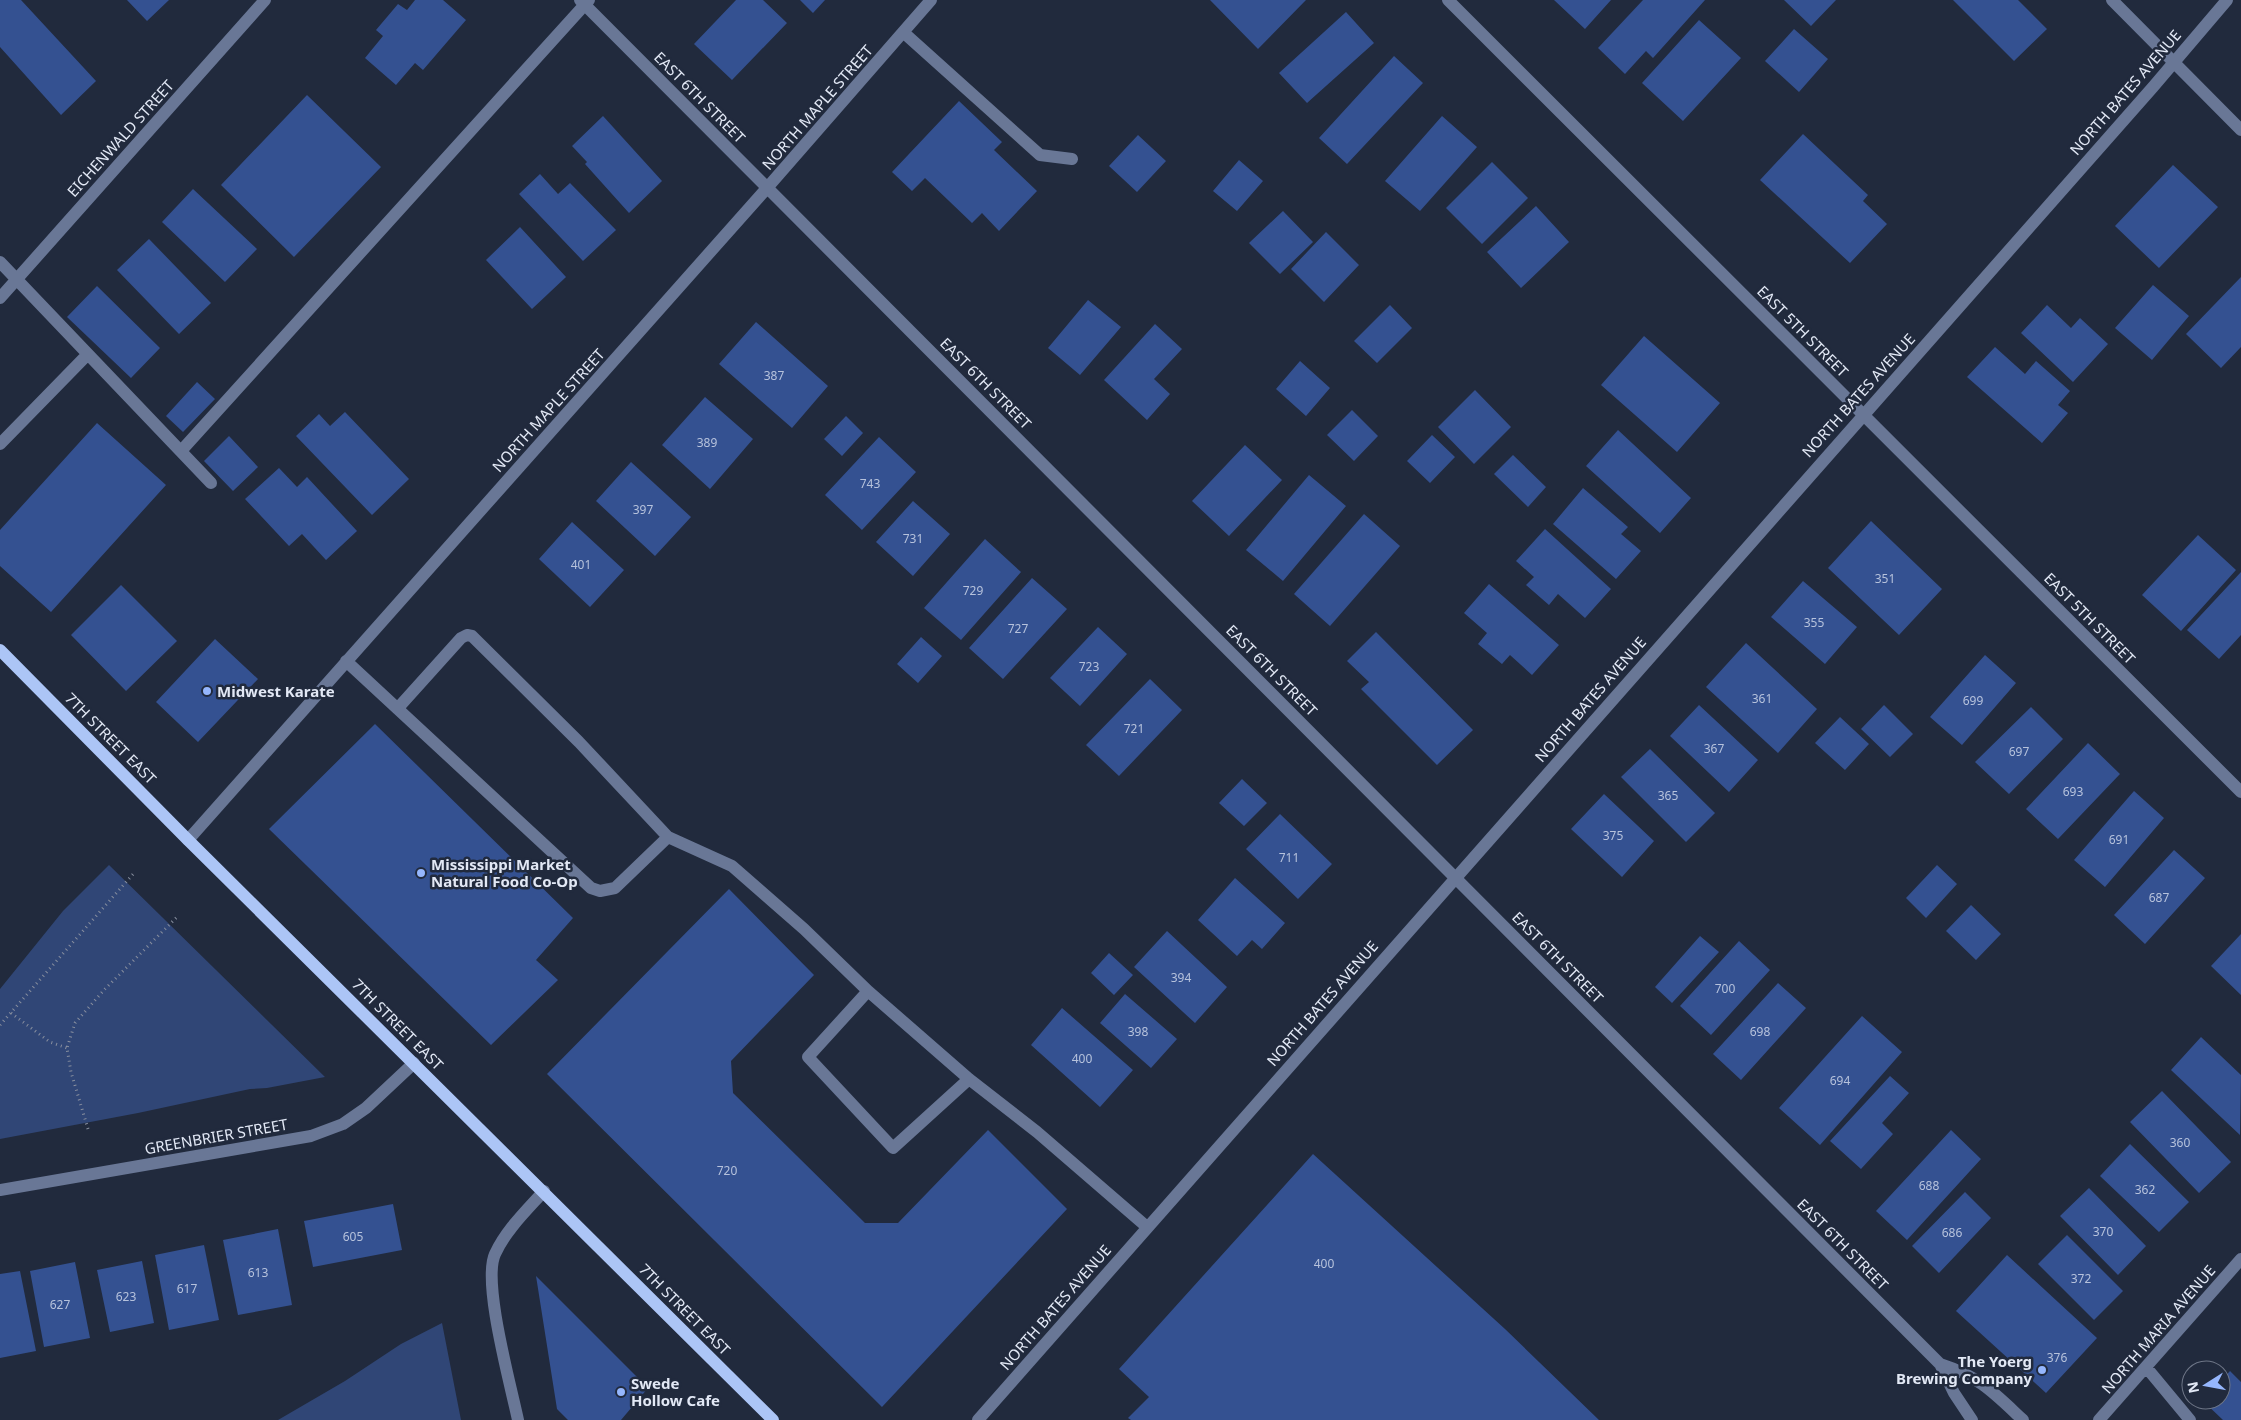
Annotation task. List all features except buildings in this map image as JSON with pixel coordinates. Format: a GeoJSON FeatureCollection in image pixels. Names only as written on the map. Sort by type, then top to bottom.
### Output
{"type":"FeatureCollection","features":[{"type":"Feature","properties":{"kind":"main road","name":"7TH STREET EAST"},"geometry":{"type":"LineString","coordinates":[[0,650],[188,840],[773,1420]]}},
{"type":"Feature","properties":{"kind":"street","name":"EICHENWALD STREET"},"geometry":{"type":"LineString","coordinates":[[0,298],[265,0]]}},
{"type":"Feature","properties":{"kind":"street","name":"NORTH MAPLE STREET"},"geometry":{"type":"LineString","coordinates":[[188,840],[767,188],[931,0]]}},
{"type":"Feature","properties":{"kind":"street","name":"EAST 5TH STREET"},"geometry":{"type":"LineString","coordinates":[[1448,0],[2241,792]]}},
{"type":"Feature","properties":{"kind":"street"},"geometry":{"type":"LineString","coordinates":[[2112,0],[2241,130]]}},
{"type":"Feature","properties":{"kind":"street","name":"NORTH BATES AVENUE"},"geometry":{"type":"LineString","coordinates":[[978,1420],[2226,0]]}},
{"type":"Feature","properties":{"kind":"street"},"geometry":{"type":"LineString","coordinates":[[181,452],[584,2]]}},
{"type":"Feature","properties":{"kind":"street","name":"EAST 6TH STREET"},"geometry":{"type":"LineString","coordinates":[[584,2],[767,188],[1940,1364],[1954,1393],[1972,1420]]}},
{"type":"Feature","properties":{"kind":"street"},"geometry":{"type":"LineString","coordinates":[[903,32],[1040,155],[1072,159]]}},
{"type":"Feature","properties":{"kind":"street"},"geometry":{"type":"LineString","coordinates":[[0,262],[211,483]]}},
{"type":"Feature","properties":{"kind":"street"},"geometry":{"type":"LineString","coordinates":[[0,444],[88,354]]}},
{"type":"Feature","properties":{"kind":"street"},"geometry":{"type":"LineString","coordinates":[[398,708],[461,638],[467,635],[472,636],[579,742],[668,837],[732,866],[804,928],[868,991],[969,1080],[1037,1132],[1147,1227]]}},
{"type":"Feature","properties":{"kind":"street"},"geometry":{"type":"LineString","coordinates":[[346,661],[591,888],[600,891],[615,888],[668,837]]}},
{"type":"Feature","properties":{"kind":"street"},"geometry":{"type":"LineString","coordinates":[[868,991],[808,1056],[893,1148],[969,1080]]}},
{"type":"Feature","properties":{"kind":"street","name":"GREENBRIER STREET"},"geometry":{"type":"LineString","coordinates":[[0,1190],[311,1136],[343,1124],[366,1108],[414,1063]]}},
{"type":"Feature","properties":{"kind":"street"},"geometry":{"type":"LineString","coordinates":[[518,1420],[491,1290],[494,1256],[511,1227],[544,1191]]}},
{"type":"Feature","properties":{"kind":"street","name":"NORTH MARIA AVENUE"},"geometry":{"type":"LineString","coordinates":[[2099,1420],[2241,1259]]}},
{"type":"Feature","properties":{"kind":"street","name":"EAST 6TH STREET"},"geometry":{"type":"LineString","coordinates":[[1940,1364],[1961,1371],[1980,1381],[2023,1420]]}},
{"type":"Feature","properties":{"kind":"street"},"geometry":{"type":"LineString","coordinates":[[2146,1367],[2190,1420]]}},
{"type":"Feature","properties":{"kind":"path"},"geometry":{"type":"LineString","coordinates":[[0,1025],[134,873]]}},
{"type":"Feature","properties":{"kind":"path"},"geometry":{"type":"LineString","coordinates":[[88,1129],[71,1072],[67,1048],[74,1023],[178,916]]}},
{"type":"Feature","properties":{"kind":"path"},"geometry":{"type":"LineString","coordinates":[[11,1013],[50,1042],[67,1048]]}},
{"type":"Feature","properties":{"kind":"shaded area"},"geometry":{"type":"Polygon","coordinates":[[[109,865],[325,1077],[267,1088],[250,1089],[138,1113],[0,1139],[0,989],[63,911],[109,865]]]}},
{"type":"Feature","properties":{"kind":"shaded area"},"geometry":{"type":"Polygon","coordinates":[[[442,1323],[461,1420],[278,1420],[345,1381],[401,1344],[442,1323]]]}},
{"type":"Feature","properties":{"kind":"place","name":"Midwest Karate"},"geometry":{"type":"Point","coordinates":[207,691]}},
{"type":"Feature","properties":{"kind":"place","name":"Mississippi Market Natural Food Co-Op"},"geometry":{"type":"Point","coordinates":[421,873]}},
{"type":"Feature","properties":{"kind":"place","name":"The Yoerg Brewing Company"},"geometry":{"type":"Point","coordinates":[2042,1370]}},
{"type":"Feature","properties":{"kind":"place","name":"Swede Hollow Cafe"},"geometry":{"type":"Point","coordinates":[621,1392]}}]}
